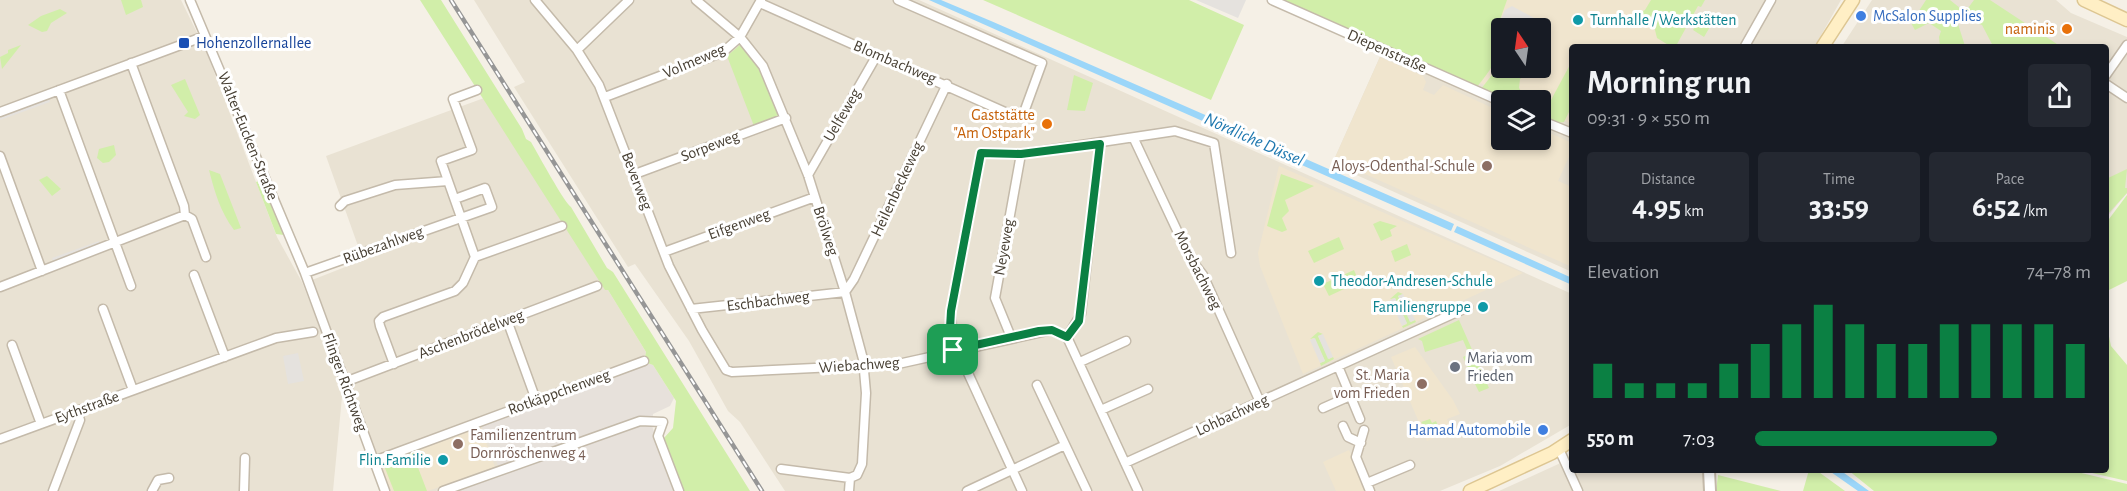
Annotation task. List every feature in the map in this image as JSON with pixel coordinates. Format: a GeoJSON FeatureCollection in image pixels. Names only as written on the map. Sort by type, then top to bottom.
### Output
{"type":"FeatureCollection","features":[{"type":"Feature","properties":{"kind":"main road"},"geometry":{"type":"LineString","coordinates":[[1823,44],[1853,0]]}},
{"type":"Feature","properties":{"kind":"main road"},"geometry":{"type":"LineString","coordinates":[[2084,0],[2127,20]]}},
{"type":"Feature","properties":{"kind":"main road"},"geometry":{"type":"LineString","coordinates":[[1470,491],[1569,442]]}},
{"type":"Feature","properties":{"kind":"street","name":"Walter-Eucken-Straße"},"geometry":{"type":"LineString","coordinates":[[190,0],[260,172],[267,178],[287,234],[305,273]]}},
{"type":"Feature","properties":{"kind":"street","name":"Beverweg"},"geometry":{"type":"LineString","coordinates":[[535,0],[577,50],[605,97],[664,252],[726,370]]}},
{"type":"Feature","properties":{"kind":"street"},"geometry":{"type":"LineString","coordinates":[[577,50],[628,0]]}},
{"type":"Feature","properties":{"kind":"street","name":"Brölweg"},"geometry":{"type":"LineString","coordinates":[[696,0],[740,37],[763,66],[808,175],[845,292],[864,367],[866,393],[862,464],[857,475],[850,478],[849,491]]}},
{"type":"Feature","properties":{"kind":"street","name":"Blombachweg"},"geometry":{"type":"LineString","coordinates":[[761,2],[1016,117],[1022,117],[1042,63],[898,0]]}},
{"type":"Feature","properties":{"kind":"street","name":"Diepenstraße"},"geometry":{"type":"LineString","coordinates":[[1272,0],[1491,97]]}},
{"type":"Feature","properties":{"kind":"street"},"geometry":{"type":"LineString","coordinates":[[1746,44],[1771,0]]}},
{"type":"Feature","properties":{"kind":"street","name":"Volmeweg"},"geometry":{"type":"LineString","coordinates":[[605,97],[723,52],[740,37],[761,2]]}},
{"type":"Feature","properties":{"kind":"street"},"geometry":{"type":"LineString","coordinates":[[0,112],[205,36]]}},
{"type":"Feature","properties":{"kind":"street"},"geometry":{"type":"LineString","coordinates":[[2109,71],[2127,45]]}},
{"type":"Feature","properties":{"kind":"street","name":"Uelfeweg"},"geometry":{"type":"LineString","coordinates":[[808,175],[877,55]]}},
{"type":"Feature","properties":{"kind":"street"},"geometry":{"type":"LineString","coordinates":[[131,63],[185,214],[192,219],[206,257]]}},
{"type":"Feature","properties":{"kind":"street","name":"Heilenbeckeweg"},"geometry":{"type":"LineString","coordinates":[[845,292],[854,279],[947,84]]}},
{"type":"Feature","properties":{"kind":"street"},"geometry":{"type":"LineString","coordinates":[[2109,86],[2127,98]]}},
{"type":"Feature","properties":{"kind":"street"},"geometry":{"type":"LineString","coordinates":[[59,90],[132,286]]}},
{"type":"Feature","properties":{"kind":"street"},"geometry":{"type":"LineString","coordinates":[[394,364],[379,321],[455,291],[463,283],[475,257],[441,161],[472,150],[453,99],[477,90]]}},
{"type":"Feature","properties":{"kind":"street","name":"Sorpeweg"},"geometry":{"type":"LineString","coordinates":[[635,174],[786,118]]}},
{"type":"Feature","properties":{"kind":"street"},"geometry":{"type":"LineString","coordinates":[[1551,124],[1569,132]]}},
{"type":"Feature","properties":{"kind":"street"},"geometry":{"type":"LineString","coordinates":[[1022,491],[955,350],[950,328],[951,311],[981,153],[1021,154],[1179,131],[1216,145],[1231,253]]}},
{"type":"Feature","properties":{"kind":"street","name":"Morsbachweg"},"geometry":{"type":"LineString","coordinates":[[1134,139],[1190,258],[1203,275],[1260,402]]}},
{"type":"Feature","properties":{"kind":"street"},"geometry":{"type":"LineString","coordinates":[[1100,144],[1081,314],[1067,337],[1138,491]]}},
{"type":"Feature","properties":{"kind":"street","name":"Neyeweg"},"geometry":{"type":"LineString","coordinates":[[1011,337],[995,298],[1021,154]]}},
{"type":"Feature","properties":{"kind":"street"},"geometry":{"type":"LineString","coordinates":[[0,156],[42,271]]}},
{"type":"Feature","properties":{"kind":"street"},"geometry":{"type":"LineString","coordinates":[[340,206],[345,201],[395,185],[448,181]]}},
{"type":"Feature","properties":{"kind":"street","name":"Rübezahlweg"},"geometry":{"type":"LineString","coordinates":[[305,273],[492,207],[485,188],[455,199]]}},
{"type":"Feature","properties":{"kind":"street","name":"Eifgenweg"},"geometry":{"type":"LineString","coordinates":[[664,252],[814,197]]}},
{"type":"Feature","properties":{"kind":"street"},"geometry":{"type":"LineString","coordinates":[[0,287],[185,214]]}},
{"type":"Feature","properties":{"kind":"street"},"geometry":{"type":"LineString","coordinates":[[475,257],[562,226]]}},
{"type":"Feature","properties":{"kind":"street","name":"Flinger Richtweg"},"geometry":{"type":"LineString","coordinates":[[305,273],[385,491]]}},
{"type":"Feature","properties":{"kind":"street"},"geometry":{"type":"LineString","coordinates":[[194,275],[225,357]]}},
{"type":"Feature","properties":{"kind":"street","name":"Aschenbrödelweg"},"geometry":{"type":"LineString","coordinates":[[345,382],[597,285]]}},
{"type":"Feature","properties":{"kind":"street","name":"Eschbachweg"},"geometry":{"type":"LineString","coordinates":[[692,309],[845,292]]}},
{"type":"Feature","properties":{"kind":"street","name":"Lohbachweg"},"geometry":{"type":"LineString","coordinates":[[1125,464],[1468,307]]}},
{"type":"Feature","properties":{"kind":"street","name":"Eythstraße"},"geometry":{"type":"LineString","coordinates":[[103,309],[133,390]]}},
{"type":"Feature","properties":{"kind":"street"},"geometry":{"type":"LineString","coordinates":[[507,320],[536,400]]}},
{"type":"Feature","properties":{"kind":"street","name":"Wiebachweg"},"geometry":{"type":"LineString","coordinates":[[726,370],[864,367],[898,364],[1011,337],[1052,330],[1067,337]]}},
{"type":"Feature","properties":{"kind":"street","name":"Eythstraße"},"geometry":{"type":"LineString","coordinates":[[0,439],[286,335],[313,332]]}},
{"type":"Feature","properties":{"kind":"street"},"geometry":{"type":"LineString","coordinates":[[1080,362],[1126,341]]}},
{"type":"Feature","properties":{"kind":"street","name":"Eythstraße"},"geometry":{"type":"LineString","coordinates":[[12,345],[41,424]]}},
{"type":"Feature","properties":{"kind":"street","name":"Rotkäppchenweg"},"geometry":{"type":"LineString","coordinates":[[374,461],[644,361]]}},
{"type":"Feature","properties":{"kind":"street"},"geometry":{"type":"LineString","coordinates":[[1338,366],[1360,419]]}},
{"type":"Feature","properties":{"kind":"street"},"geometry":{"type":"LineString","coordinates":[[1037,385],[1087,491]]}},
{"type":"Feature","properties":{"kind":"street"},"geometry":{"type":"LineString","coordinates":[[1101,410],[1148,389]]}},
{"type":"Feature","properties":{"kind":"street"},"geometry":{"type":"LineString","coordinates":[[1323,408],[1350,396]]}},
{"type":"Feature","properties":{"kind":"street"},"geometry":{"type":"LineString","coordinates":[[53,491],[80,420],[77,411]]}},
{"type":"Feature","properties":{"kind":"street"},"geometry":{"type":"LineString","coordinates":[[443,491],[640,421],[663,422],[658,436],[679,491]]}},
{"type":"Feature","properties":{"kind":"street"},"geometry":{"type":"LineString","coordinates":[[1343,426],[1348,437],[1361,443]]}},
{"type":"Feature","properties":{"kind":"street"},"geometry":{"type":"LineString","coordinates":[[1364,430],[1356,458],[1368,487],[1410,465]]}},
{"type":"Feature","properties":{"kind":"street"},"geometry":{"type":"LineString","coordinates":[[967,491],[1065,445]]}},
{"type":"Feature","properties":{"kind":"street"},"geometry":{"type":"LineString","coordinates":[[1559,449],[1569,471]]}},
{"type":"Feature","properties":{"kind":"street"},"geometry":{"type":"LineString","coordinates":[[244,491],[245,458]]}},
{"type":"Feature","properties":{"kind":"street"},"geometry":{"type":"LineString","coordinates":[[781,470],[792,469],[850,478]]}},
{"type":"Feature","properties":{"kind":"street"},"geometry":{"type":"LineString","coordinates":[[1570,473],[1578,491]]}},
{"type":"Feature","properties":{"kind":"street"},"geometry":{"type":"LineString","coordinates":[[1709,473],[1710,491]]}},
{"type":"Feature","properties":{"kind":"street"},"geometry":{"type":"LineString","coordinates":[[152,491],[158,480],[169,478]]}},
{"type":"Feature","properties":{"kind":"shaded area"},"geometry":{"type":"Polygon","coordinates":[[[0,0],[181,0],[206,51],[277,237],[302,282],[346,394],[342,397],[333,491],[0,491],[0,0]]]}},
{"type":"Feature","properties":{"kind":"shaded area"},"geometry":{"type":"Polygon","coordinates":[[[474,0],[919,0],[1569,293],[1569,426],[1500,466],[1440,491],[785,491],[740,422],[728,411],[689,341],[635,264],[628,267],[514,87],[525,82],[474,0]]]}},
{"type":"Feature","properties":{"kind":"shaded area"},"geometry":{"type":"Polygon","coordinates":[[[1196,0],[1246,0],[1238,18],[1196,0]]]}},
{"type":"Feature","properties":{"kind":"shaded area"},"geometry":{"type":"Polygon","coordinates":[[[1503,0],[1841,0],[1816,44],[1569,44],[1569,271],[1332,164],[1382,52],[1466,83],[1491,27],[1491,78],[1551,78],[1551,18],[1495,18],[1503,0]]]}},
{"type":"Feature","properties":{"kind":"shaded area"},"geometry":{"type":"Polygon","coordinates":[[[1503,0],[1702,0],[1677,44],[1569,44],[1569,123],[1551,115],[1551,90],[1496,90],[1468,78],[1491,27],[1491,78],[1551,78],[1551,18],[1495,18],[1503,0]]]}},
{"type":"Feature","properties":{"kind":"shaded area"},"geometry":{"type":"Polygon","coordinates":[[[1872,0],[2056,0],[2071,13],[2127,37],[2127,193],[2109,214],[2109,44],[1843,44],[1872,0]]]}},
{"type":"Feature","properties":{"kind":"shaded area"},"geometry":{"type":"Polygon","coordinates":[[[1512,6],[1534,18],[1502,18],[1505,10],[1512,6]]]}},
{"type":"Feature","properties":{"kind":"shaded area","name":"Aloys-Odenthal-Schule"},"geometry":{"type":"Polygon","coordinates":[[[1380,57],[1423,76],[1426,82],[1423,90],[1434,95],[1443,85],[1491,107],[1491,150],[1551,150],[1551,134],[1569,142],[1569,157],[1558,181],[1569,186],[1569,266],[1334,160],[1380,57]]]}},
{"type":"Feature","properties":{"kind":"shaded area"},"geometry":{"type":"Polygon","coordinates":[[[484,98],[646,352],[644,362],[499,468],[436,491],[386,491],[312,280],[363,260],[326,156],[484,98]]]}},
{"type":"Feature","properties":{"kind":"shaded area"},"geometry":{"type":"Polygon","coordinates":[[[49,99],[50,102],[0,120],[0,118],[49,99]]]}},
{"type":"Feature","properties":{"kind":"shaded area"},"geometry":{"type":"Polygon","coordinates":[[[1279,166],[1523,273],[1303,374],[1260,266],[1258,253],[1279,166]]]}},
{"type":"Feature","properties":{"kind":"shaded area"},"geometry":{"type":"Polygon","coordinates":[[[99,241],[100,245],[54,263],[52,258],[99,241]]]}},
{"type":"Feature","properties":{"kind":"shaded area"},"geometry":{"type":"Polygon","coordinates":[[[1403,294],[1415,320],[1410,322],[1398,296],[1403,294]]]}},
{"type":"Feature","properties":{"kind":"shaded area"},"geometry":{"type":"Polygon","coordinates":[[[1395,298],[1407,323],[1402,326],[1390,300],[1395,298]]]}},
{"type":"Feature","properties":{"kind":"shaded area"},"geometry":{"type":"Polygon","coordinates":[[[1323,334],[1333,357],[1328,359],[1318,336],[1323,334]]]}},
{"type":"Feature","properties":{"kind":"shaded area"},"geometry":{"type":"Polygon","coordinates":[[[1315,338],[1325,361],[1320,363],[1310,340],[1315,338]]]}},
{"type":"Feature","properties":{"kind":"shaded area","name":"St. Maria vom Frieden"},"geometry":{"type":"Polygon","coordinates":[[[1415,347],[1453,400],[1460,414],[1447,419],[1452,430],[1427,441],[1391,357],[1415,347]]]}},
{"type":"Feature","properties":{"kind":"shaded area"},"geometry":{"type":"Polygon","coordinates":[[[298,353],[304,381],[288,384],[283,356],[298,353]]]}},
{"type":"Feature","properties":{"kind":"shaded area"},"geometry":{"type":"Polygon","coordinates":[[[647,363],[653,365],[674,398],[670,406],[653,414],[652,426],[675,491],[451,491],[499,468],[480,422],[647,363]]]}},
{"type":"Feature","properties":{"kind":"shaded area","name":"Familienzentrum Dornröschenweg 4"},"geometry":{"type":"Polygon","coordinates":[[[480,426],[495,467],[428,491],[391,491],[380,462],[480,426]]]}},
{"type":"Feature","properties":{"kind":"shaded area"},"geometry":{"type":"Polygon","coordinates":[[[1349,450],[1367,491],[1336,491],[1323,462],[1349,450]]]}},
{"type":"Feature","properties":{"kind":"shaded area"},"geometry":{"type":"Polygon","coordinates":[[[1569,458],[1569,473],[1706,473],[1707,491],[1499,491],[1569,458]]]}},
{"type":"Feature","properties":{"kind":"green space"},"geometry":{"type":"Polygon","coordinates":[[[121,0],[141,0],[143,7],[126,15],[121,0]]]}},
{"type":"Feature","properties":{"kind":"green space"},"geometry":{"type":"Polygon","coordinates":[[[420,0],[441,0],[607,268],[613,272],[750,491],[683,491],[664,438],[673,428],[676,401],[653,365],[644,362],[646,352],[608,290],[605,290],[420,0]]]}},
{"type":"Feature","properties":{"kind":"green space"},"geometry":{"type":"Polygon","coordinates":[[[983,0],[1189,0],[1244,25],[1211,100],[983,0]]]}},
{"type":"Feature","properties":{"kind":"green space"},"geometry":{"type":"Polygon","coordinates":[[[1279,0],[1507,0],[1501,18],[1491,18],[1491,67],[1477,87],[1279,0]]]}},
{"type":"Feature","properties":{"kind":"green space"},"geometry":{"type":"Polygon","coordinates":[[[1651,0],[1705,0],[1701,7],[1698,6],[1677,44],[1667,44],[1657,38],[1654,26],[1645,22],[1641,26],[1637,14],[1645,10],[1651,0]]]}},
{"type":"Feature","properties":{"kind":"green space"},"geometry":{"type":"Polygon","coordinates":[[[1926,0],[1950,0],[1965,12],[1974,0],[1990,0],[2057,44],[1992,44],[1982,25],[1969,21],[1966,16],[1959,19],[1961,22],[1958,24],[1964,44],[1940,44],[1941,31],[1929,23],[1915,30],[1911,23],[1926,0]]]}},
{"type":"Feature","properties":{"kind":"green space"},"geometry":{"type":"Polygon","coordinates":[[[60,9],[67,13],[51,23],[47,31],[42,32],[28,25],[41,16],[60,9]]]}},
{"type":"Feature","properties":{"kind":"green space"},"geometry":{"type":"Polygon","coordinates":[[[1703,14],[1714,20],[1704,37],[1693,30],[1703,14]]]}},
{"type":"Feature","properties":{"kind":"green space"},"geometry":{"type":"Polygon","coordinates":[[[741,44],[758,62],[779,115],[754,126],[727,56],[741,44]]]}},
{"type":"Feature","properties":{"kind":"green space"},"geometry":{"type":"Polygon","coordinates":[[[21,45],[2,69],[0,57],[8,53],[8,50],[21,45]]]}},
{"type":"Feature","properties":{"kind":"green space"},"geometry":{"type":"Polygon","coordinates":[[[1569,67],[1569,112],[1564,122],[1558,123],[1551,120],[1551,100],[1569,67]]]}},
{"type":"Feature","properties":{"kind":"green space"},"geometry":{"type":"Polygon","coordinates":[[[1074,75],[1093,83],[1085,111],[1067,110],[1074,75]]]}},
{"type":"Feature","properties":{"kind":"green space"},"geometry":{"type":"Polygon","coordinates":[[[1491,76],[1491,78],[1521,78],[1520,90],[1491,90],[1491,93],[1481,89],[1491,76]]]}},
{"type":"Feature","properties":{"kind":"green space"},"geometry":{"type":"Polygon","coordinates":[[[185,79],[200,115],[195,119],[184,116],[188,112],[171,85],[185,79]]]}},
{"type":"Feature","properties":{"kind":"green space"},"geometry":{"type":"Polygon","coordinates":[[[114,145],[116,155],[109,162],[103,163],[97,158],[99,149],[114,145]]]}},
{"type":"Feature","properties":{"kind":"green space"},"geometry":{"type":"Polygon","coordinates":[[[2127,169],[2125,188],[2127,188],[2127,193],[2109,213],[2109,178],[2127,169]]]}},
{"type":"Feature","properties":{"kind":"green space"},"geometry":{"type":"Polygon","coordinates":[[[209,170],[220,174],[241,228],[234,230],[225,216],[209,170]]]}},
{"type":"Feature","properties":{"kind":"green space"},"geometry":{"type":"Polygon","coordinates":[[[1281,174],[1314,186],[1285,200],[1289,211],[1282,218],[1287,230],[1282,232],[1267,226],[1281,174]]]}},
{"type":"Feature","properties":{"kind":"green space"},"geometry":{"type":"Polygon","coordinates":[[[47,176],[61,189],[52,196],[39,180],[47,176]]]}},
{"type":"Feature","properties":{"kind":"green space"},"geometry":{"type":"Polygon","coordinates":[[[264,179],[284,235],[276,234],[256,182],[264,179]]]}},
{"type":"Feature","properties":{"kind":"green space"},"geometry":{"type":"Polygon","coordinates":[[[2127,195],[2127,281],[2109,290],[2109,219],[2127,195]]]}},
{"type":"Feature","properties":{"kind":"green space"},"geometry":{"type":"Polygon","coordinates":[[[1380,221],[1397,226],[1390,230],[1392,236],[1381,241],[1373,224],[1380,221]]]}},
{"type":"Feature","properties":{"kind":"green space"},"geometry":{"type":"Polygon","coordinates":[[[1339,237],[1344,249],[1314,263],[1308,251],[1339,237]]]}},
{"type":"Feature","properties":{"kind":"green space"},"geometry":{"type":"Polygon","coordinates":[[[1407,244],[1411,255],[1395,262],[1391,251],[1407,244]]]}},
{"type":"Feature","properties":{"kind":"green space"},"geometry":{"type":"Polygon","coordinates":[[[1354,270],[1359,282],[1329,296],[1323,284],[1354,270]]]}},
{"type":"Feature","properties":{"kind":"green space"},"geometry":{"type":"Polygon","coordinates":[[[1398,292],[1403,294],[1398,296],[1411,322],[1415,320],[1416,322],[1403,328],[1402,326],[1407,324],[1395,298],[1390,299],[1398,292]]]}},
{"type":"Feature","properties":{"kind":"green space"},"geometry":{"type":"Polygon","coordinates":[[[1459,320],[1489,388],[1479,392],[1475,384],[1480,381],[1475,370],[1470,372],[1463,357],[1469,354],[1463,340],[1425,352],[1422,341],[1418,339],[1459,320]]]}},
{"type":"Feature","properties":{"kind":"green space"},"geometry":{"type":"Polygon","coordinates":[[[1318,332],[1323,334],[1318,336],[1329,359],[1333,357],[1334,359],[1321,366],[1320,363],[1325,361],[1314,338],[1310,339],[1318,332]]]}},
{"type":"Feature","properties":{"kind":"green space"},"geometry":{"type":"Polygon","coordinates":[[[2109,336],[2111,346],[2127,365],[2127,481],[2092,473],[2109,473],[2109,336]]]}},
{"type":"Feature","properties":{"kind":"green space"},"geometry":{"type":"Polygon","coordinates":[[[1430,419],[1432,423],[1436,421],[1441,433],[1430,437],[1426,434],[1426,428],[1421,422],[1430,419]]]}},
{"type":"Feature","properties":{"kind":"green space"},"geometry":{"type":"Polygon","coordinates":[[[412,452],[427,491],[394,491],[383,463],[412,452]]]}},
{"type":"Feature","properties":{"kind":"green space"},"geometry":{"type":"Polygon","coordinates":[[[1808,473],[1820,473],[1845,491],[1803,491],[1808,473]]]}},
{"type":"Feature","properties":{"kind":"green space"},"geometry":{"type":"Polygon","coordinates":[[[1852,473],[2081,473],[2127,484],[2127,491],[1874,491],[1852,473]]]}},
{"type":"Feature","properties":{"kind":"green space"},"geometry":{"type":"Polygon","coordinates":[[[1718,475],[1781,491],[1716,491],[1718,475]]]}},
{"type":"Feature","properties":{"kind":"water","name":"Nördliche Düssel"},"geometry":{"type":"Polygon","coordinates":[[[929,0],[941,0],[991,21],[1454,224],[1451,231],[929,0]]]}},
{"type":"Feature","properties":{"kind":"water"},"geometry":{"type":"Polygon","coordinates":[[[1457,226],[1569,277],[1569,284],[1454,232],[1457,226]]]}},
{"type":"Feature","properties":{"kind":"water"},"geometry":{"type":"Polygon","coordinates":[[[1832,473],[1844,473],[1869,491],[1858,491],[1832,473]]]}},
{"type":"Feature","properties":{"kind":"railway"},"geometry":{"type":"LineString","coordinates":[[451,0],[762,491]]}},
{"type":"Feature","properties":{"kind":"place","name":"McSalon Supplies"},"geometry":{"type":"Point","coordinates":[1861,16]}},
{"type":"Feature","properties":{"kind":"place","name":"Turnhalle / Werkstätten"},"geometry":{"type":"Point","coordinates":[1578,20]}},
{"type":"Feature","properties":{"kind":"place","name":"naminis"},"geometry":{"type":"Point","coordinates":[2067,29]}},
{"type":"Feature","properties":{"kind":"place","name":"Hohenzollernallee"},"geometry":{"type":"Point","coordinates":[184,43]}},
{"type":"Feature","properties":{"kind":"place","name":"Gaststätte \"Am Ostpark\""},"geometry":{"type":"Point","coordinates":[1047,124]}},
{"type":"Feature","properties":{"kind":"place","name":"Aloys-Odenthal-Schule"},"geometry":{"type":"Point","coordinates":[1487,166]}},
{"type":"Feature","properties":{"kind":"place","name":"Theodor-Andresen-Schule"},"geometry":{"type":"Point","coordinates":[1319,281]}},
{"type":"Feature","properties":{"kind":"place","name":"Familiengruppe"},"geometry":{"type":"Point","coordinates":[1483,307]}},
{"type":"Feature","properties":{"kind":"place","name":"Maria vom Frieden"},"geometry":{"type":"Point","coordinates":[1455,367]}},
{"type":"Feature","properties":{"kind":"place","name":"St. Maria vom Frieden"},"geometry":{"type":"Point","coordinates":[1422,384]}},
{"type":"Feature","properties":{"kind":"place","name":"Hamad Automobile"},"geometry":{"type":"Point","coordinates":[1543,430]}},
{"type":"Feature","properties":{"kind":"place","name":"Familienzentrum Dornröschenweg 4"},"geometry":{"type":"Point","coordinates":[458,444]}},
{"type":"Feature","properties":{"kind":"place","name":"Flin.Familie"},"geometry":{"type":"Point","coordinates":[443,460]}},
{"type":"Feature","properties":{"kind":"route"},"geometry":{"type":"LineString","coordinates":[[1100,144],[1079,321],[1067,337],[1052,330],[1039,331],[953,350],[950,328],[951,311],[981,153],[1021,154],[1100,144]]}}]}
